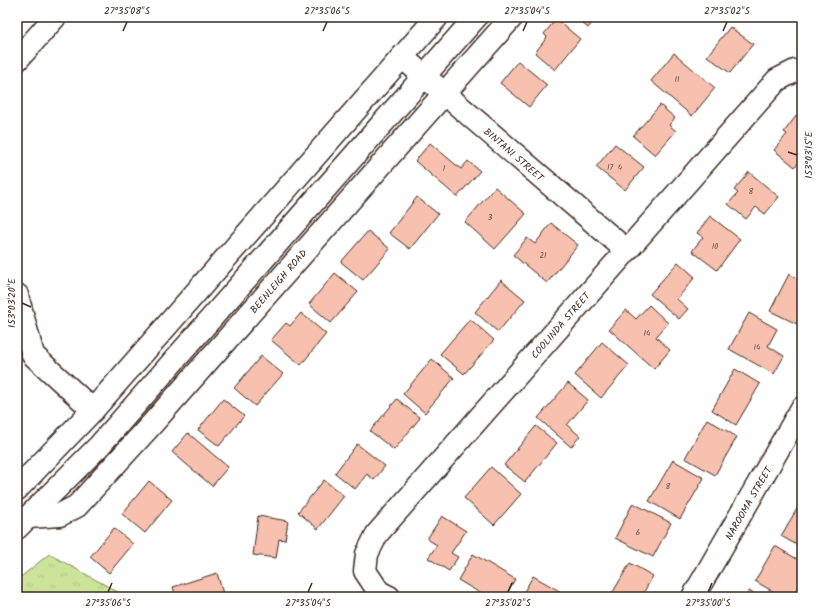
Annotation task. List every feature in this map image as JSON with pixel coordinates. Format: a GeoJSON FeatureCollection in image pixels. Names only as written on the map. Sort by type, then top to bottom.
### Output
{"type":"FeatureCollection","features":[{"type":"Feature","properties":{"kind":"street"},"geometry":{"type":"LineString","coordinates":[[17,60],[55,17]]}},
{"type":"Feature","properties":{"kind":"street"},"geometry":{"type":"LineString","coordinates":[[17,489],[93,410],[437,17]]}},
{"type":"Feature","properties":{"kind":"street","name":"BEENLEIGH ROAD"},"geometry":{"type":"LineString","coordinates":[[23,523],[99,446],[476,17]]}},
{"type":"Feature","properties":{"kind":"street","name":"BEENLEIGH ROAD"},"geometry":{"type":"LineString","coordinates":[[23,523],[60,515],[77,506],[152,424],[443,93],[512,17]]}},
{"type":"Feature","properties":{"kind":"street","name":"BINTANI STREET"},"geometry":{"type":"LineString","coordinates":[[402,57],[626,250]]}},
{"type":"Feature","properties":{"kind":"street","name":"COOLINDA STREET"},"geometry":{"type":"LineString","coordinates":[[389,597],[379,592],[365,571],[367,554],[376,534],[777,80],[795,71],[802,72]]}},
{"type":"Feature","properties":{"kind":"street"},"geometry":{"type":"LineString","coordinates":[[17,295],[33,354],[93,410]]}},
{"type":"Feature","properties":{"kind":"street","name":"NAROOMA STREET"},"geometry":{"type":"LineString","coordinates":[[693,597],[802,408]]}},
{"type":"Feature","properties":{"kind":"green space"},"geometry":{"type":"Polygon","coordinates":[[[49,554],[127,597],[17,597],[17,580],[49,554]]]}},
{"type":"Feature","properties":{"kind":"building"},"geometry":{"type":"Polygon","coordinates":[[[575,17],[597,17],[588,28],[575,17]]]}},
{"type":"Feature","properties":{"kind":"building"},"geometry":{"type":"Polygon","coordinates":[[[556,19],[580,39],[555,70],[535,53],[547,37],[544,34],[556,19]]]}},
{"type":"Feature","properties":{"kind":"building"},"geometry":{"type":"Polygon","coordinates":[[[730,27],[753,44],[730,73],[707,56],[730,27]]]}},
{"type":"Feature","properties":{"kind":"building"},"geometry":{"type":"Polygon","coordinates":[[[674,53],[715,88],[692,116],[651,81],[674,53]]]}},
{"type":"Feature","properties":{"kind":"building"},"geometry":{"type":"Polygon","coordinates":[[[518,61],[547,85],[529,107],[500,83],[518,61]]]}},
{"type":"Feature","properties":{"kind":"building"},"geometry":{"type":"Polygon","coordinates":[[[660,105],[675,118],[669,125],[676,131],[655,155],[633,136],[660,105]]]}},
{"type":"Feature","properties":{"kind":"building"},"geometry":{"type":"Polygon","coordinates":[[[796,116],[802,121],[802,158],[795,167],[774,150],[787,134],[784,132],[796,116]]]}},
{"type":"Feature","properties":{"kind":"building"},"geometry":{"type":"Polygon","coordinates":[[[430,143],[461,169],[468,161],[480,171],[457,197],[415,161],[430,143]]]}},
{"type":"Feature","properties":{"kind":"building"},"geometry":{"type":"Polygon","coordinates":[[[615,144],[644,167],[625,190],[596,167],[615,144]]]}},
{"type":"Feature","properties":{"kind":"building"},"geometry":{"type":"Polygon","coordinates":[[[749,172],[779,197],[765,214],[756,207],[746,219],[728,204],[738,193],[734,190],[749,172]]]}},
{"type":"Feature","properties":{"kind":"building"},"geometry":{"type":"Polygon","coordinates":[[[495,187],[526,214],[495,249],[465,222],[495,187]]]}},
{"type":"Feature","properties":{"kind":"building"},"geometry":{"type":"Polygon","coordinates":[[[417,197],[438,214],[410,249],[389,233],[417,197]]]}},
{"type":"Feature","properties":{"kind":"building"},"geometry":{"type":"Polygon","coordinates":[[[710,216],[740,239],[717,270],[692,251],[703,237],[697,233],[710,216]]]}},
{"type":"Feature","properties":{"kind":"building"},"geometry":{"type":"Polygon","coordinates":[[[551,223],[578,245],[547,283],[513,255],[527,238],[535,244],[551,223]]]}},
{"type":"Feature","properties":{"kind":"building"},"geometry":{"type":"Polygon","coordinates":[[[368,231],[390,249],[363,280],[341,262],[368,231]]]}},
{"type":"Feature","properties":{"kind":"building"},"geometry":{"type":"Polygon","coordinates":[[[678,262],[695,277],[677,299],[688,309],[679,319],[650,294],[678,262]]]}},
{"type":"Feature","properties":{"kind":"building"},"geometry":{"type":"Polygon","coordinates":[[[335,273],[358,292],[331,323],[309,304],[335,273]]]}},
{"type":"Feature","properties":{"kind":"building"},"geometry":{"type":"Polygon","coordinates":[[[789,274],[802,281],[802,319],[799,325],[770,311],[789,274]]]}},
{"type":"Feature","properties":{"kind":"building"},"geometry":{"type":"Polygon","coordinates":[[[501,280],[525,300],[498,332],[475,312],[501,280]]]}},
{"type":"Feature","properties":{"kind":"building"},"geometry":{"type":"Polygon","coordinates":[[[649,305],[668,323],[656,337],[670,350],[654,369],[609,329],[626,310],[636,319],[649,305]]]}},
{"type":"Feature","properties":{"kind":"building"},"geometry":{"type":"Polygon","coordinates":[[[301,313],[326,334],[301,365],[271,340],[286,323],[290,326],[301,313]]]}},
{"type":"Feature","properties":{"kind":"building"},"geometry":{"type":"Polygon","coordinates":[[[749,313],[777,329],[768,346],[784,356],[774,374],[729,349],[749,313]]]}},
{"type":"Feature","properties":{"kind":"building"},"geometry":{"type":"Polygon","coordinates":[[[470,319],[494,340],[464,374],[440,354],[470,319]]]}},
{"type":"Feature","properties":{"kind":"building"},"geometry":{"type":"Polygon","coordinates":[[[602,342],[629,365],[601,398],[575,375],[602,342]]]}},
{"type":"Feature","properties":{"kind":"building"},"geometry":{"type":"Polygon","coordinates":[[[261,356],[283,374],[255,406],[234,388],[261,356]]]}},
{"type":"Feature","properties":{"kind":"building"},"geometry":{"type":"Polygon","coordinates":[[[432,359],[454,378],[425,413],[403,394],[432,359]]]}},
{"type":"Feature","properties":{"kind":"building"},"geometry":{"type":"Polygon","coordinates":[[[735,369],[760,384],[736,425],[712,410],[735,369]]]}},
{"type":"Feature","properties":{"kind":"building"},"geometry":{"type":"Polygon","coordinates":[[[568,383],[588,400],[567,425],[580,436],[571,447],[538,418],[568,383]]]}},
{"type":"Feature","properties":{"kind":"building"},"geometry":{"type":"Polygon","coordinates":[[[223,399],[244,416],[219,446],[198,430],[223,399]]]}},
{"type":"Feature","properties":{"kind":"building"},"geometry":{"type":"Polygon","coordinates":[[[397,399],[420,418],[394,450],[370,431],[397,399]]]}},
{"type":"Feature","properties":{"kind":"building"},"geometry":{"type":"Polygon","coordinates":[[[707,419],[737,437],[715,475],[685,458],[707,419]]]}},
{"type":"Feature","properties":{"kind":"building"},"geometry":{"type":"Polygon","coordinates":[[[536,426],[557,443],[525,482],[504,465],[536,426]]]}},
{"type":"Feature","properties":{"kind":"building"},"geometry":{"type":"Polygon","coordinates":[[[188,433],[228,467],[212,486],[172,452],[188,433]]]}},
{"type":"Feature","properties":{"kind":"building"},"geometry":{"type":"Polygon","coordinates":[[[357,444],[385,466],[374,480],[367,474],[355,489],[335,473],[357,444]]]}},
{"type":"Feature","properties":{"kind":"building"},"geometry":{"type":"Polygon","coordinates":[[[673,460],[704,478],[680,519],[649,501],[673,460]]]}},
{"type":"Feature","properties":{"kind":"building"},"geometry":{"type":"Polygon","coordinates":[[[491,467],[521,494],[494,525],[464,498],[491,467]]]}},
{"type":"Feature","properties":{"kind":"building"},"geometry":{"type":"Polygon","coordinates":[[[324,480],[344,496],[318,529],[298,512],[324,480]]]}},
{"type":"Feature","properties":{"kind":"building"},"geometry":{"type":"Polygon","coordinates":[[[149,481],[172,500],[145,533],[122,514],[149,481]]]}},
{"type":"Feature","properties":{"kind":"building"},"geometry":{"type":"Polygon","coordinates":[[[801,502],[802,503],[802,548],[781,536],[801,502]]]}},
{"type":"Feature","properties":{"kind":"building"},"geometry":{"type":"Polygon","coordinates":[[[633,503],[671,523],[653,557],[615,538],[633,503]]]}},
{"type":"Feature","properties":{"kind":"building"},"geometry":{"type":"Polygon","coordinates":[[[258,516],[288,521],[285,540],[279,539],[276,558],[253,555],[258,516]]]}},
{"type":"Feature","properties":{"kind":"building"},"geometry":{"type":"Polygon","coordinates":[[[442,516],[466,531],[451,553],[458,557],[449,571],[428,558],[437,545],[427,539],[442,516]]]}},
{"type":"Feature","properties":{"kind":"building"},"geometry":{"type":"Polygon","coordinates":[[[114,528],[133,544],[109,573],[90,557],[114,528]]]}},
{"type":"Feature","properties":{"kind":"building"},"geometry":{"type":"Polygon","coordinates":[[[775,546],[802,562],[802,580],[792,597],[782,597],[755,581],[775,546]]]}},
{"type":"Feature","properties":{"kind":"building"},"geometry":{"type":"Polygon","coordinates":[[[473,554],[515,579],[505,597],[487,597],[458,580],[473,554]]]}},
{"type":"Feature","properties":{"kind":"building"},"geometry":{"type":"Polygon","coordinates":[[[630,563],[653,576],[641,597],[610,597],[630,563]]]}},
{"type":"Feature","properties":{"kind":"building"},"geometry":{"type":"Polygon","coordinates":[[[217,573],[224,597],[176,597],[173,587],[217,573]]]}},
{"type":"Feature","properties":{"kind":"building"},"geometry":{"type":"Polygon","coordinates":[[[533,576],[570,597],[521,597],[533,576]]]}},
{"type":"Feature","properties":{"kind":"building"},"geometry":{"type":"Polygon","coordinates":[[[749,591],[759,597],[746,597],[749,591]]]}}]}
